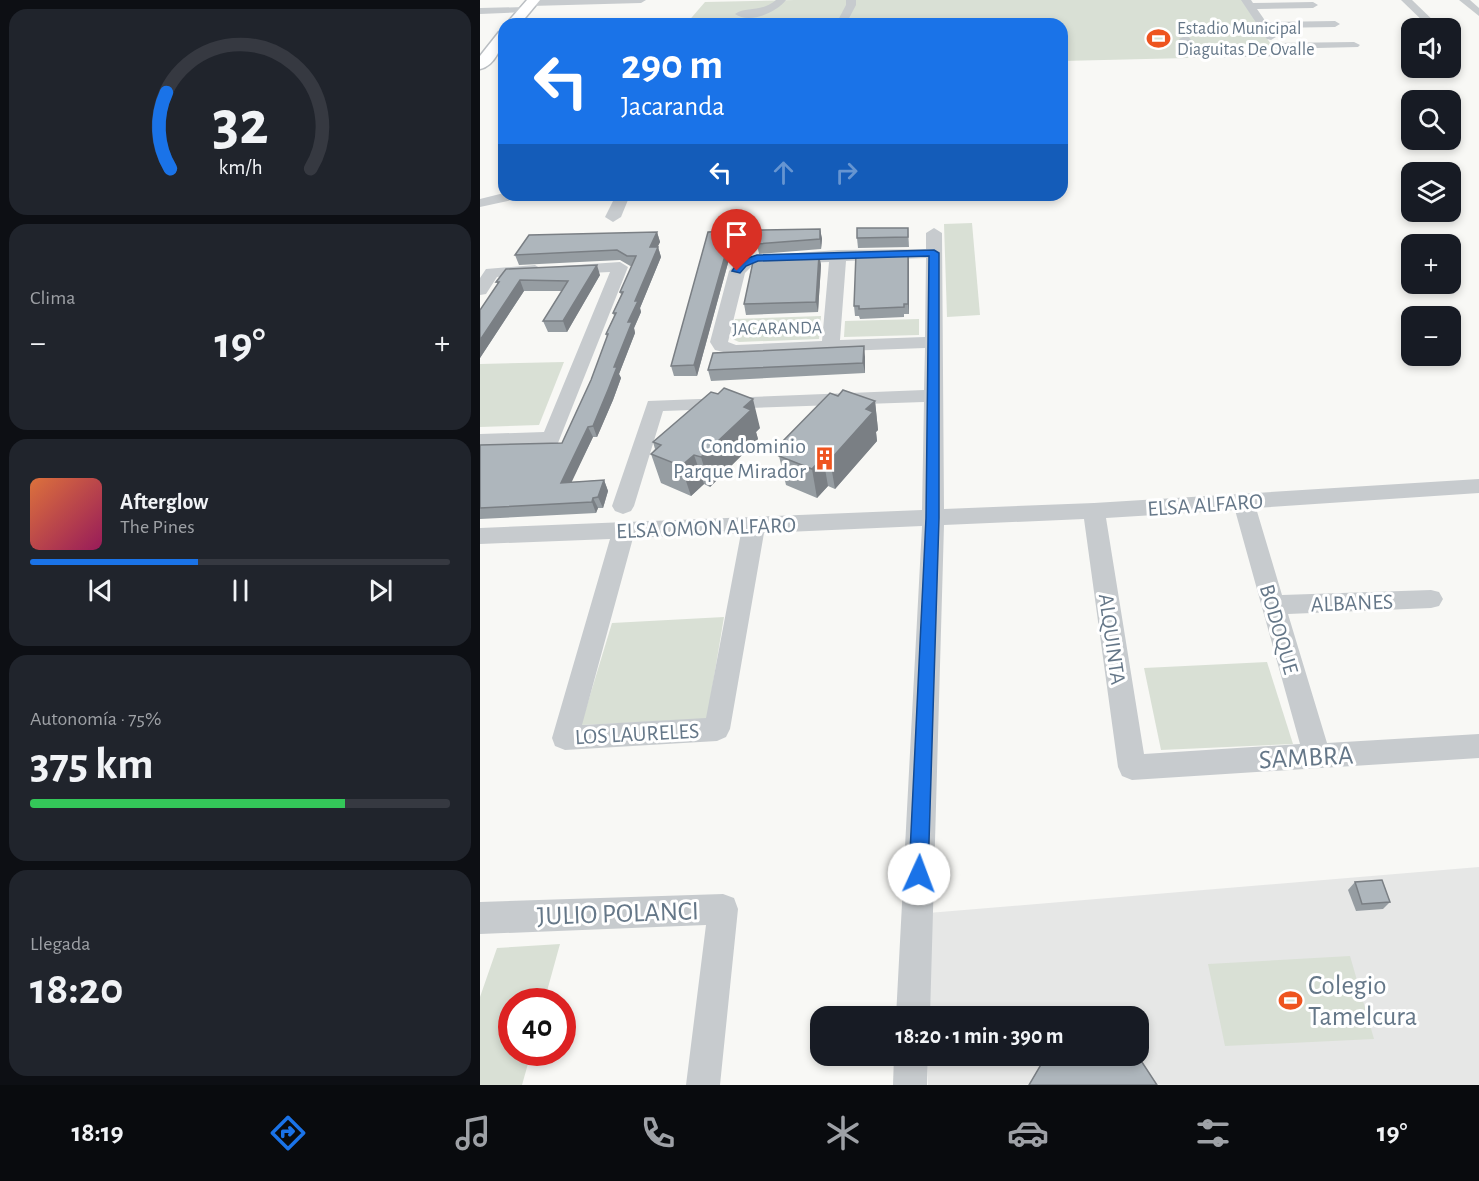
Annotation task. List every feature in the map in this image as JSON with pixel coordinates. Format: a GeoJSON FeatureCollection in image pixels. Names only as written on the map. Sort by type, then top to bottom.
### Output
{"type":"FeatureCollection","features":[{"type":"Feature","properties":{"kind":"main road"},"geometry":{"type":"LineString","coordinates":[[518,18],[530,4]]}},
{"type":"Feature","properties":{"kind":"main road"},"geometry":{"type":"LineString","coordinates":[[480,65],[487,49]]}},
{"type":"Feature","properties":{"kind":"street"},"geometry":{"type":"LineString","coordinates":[[480,11],[530,4],[641,0]]}},
{"type":"Feature","properties":{"kind":"street"},"geometry":{"type":"LineString","coordinates":[[740,14],[770,10],[781,0]]}},
{"type":"Feature","properties":{"kind":"street"},"geometry":{"type":"LineString","coordinates":[[844,18],[851,0]]}},
{"type":"Feature","properties":{"kind":"street"},"geometry":{"type":"LineString","coordinates":[[1406,0],[1425,18]]}},
{"type":"Feature","properties":{"kind":"street"},"geometry":{"type":"LineString","coordinates":[[1464,0],[1479,13]]}},
{"type":"Feature","properties":{"kind":"street"},"geometry":{"type":"LineString","coordinates":[[1248,3],[1313,5]]}},
{"type":"Feature","properties":{"kind":"street"},"geometry":{"type":"LineString","coordinates":[[1248,3],[1281,52]]}},
{"type":"Feature","properties":{"kind":"street"},"geometry":{"type":"LineString","coordinates":[[760,12],[762,18]]}},
{"type":"Feature","properties":{"kind":"street"},"geometry":{"type":"LineString","coordinates":[[1262,25],[1335,24]]}},
{"type":"Feature","properties":{"kind":"street"},"geometry":{"type":"LineString","coordinates":[[1185,39],[1195,55],[1281,52],[1354,45]]}},
{"type":"Feature","properties":{"kind":"street"},"geometry":{"type":"LineString","coordinates":[[480,203],[498,199]]}},
{"type":"Feature","properties":{"kind":"street"},"geometry":{"type":"LineString","coordinates":[[613,217],[620,201]]}},
{"type":"Feature","properties":{"kind":"street"},"geometry":{"type":"LineString","coordinates":[[913,1006],[933,518],[934,233]]}},
{"type":"Feature","properties":{"kind":"street","name":"JACARANDA"},"geometry":{"type":"LineString","coordinates":[[934,253],[757,258],[743,264],[737,271],[719,342],[720,346],[725,349],[736,350],[934,342]]}},
{"type":"Feature","properties":{"kind":"street"},"geometry":{"type":"LineString","coordinates":[[831,346],[838,255]]}},
{"type":"Feature","properties":{"kind":"street"},"geometry":{"type":"LineString","coordinates":[[480,290],[492,272],[620,267],[551,438],[480,441]]}},
{"type":"Feature","properties":{"kind":"street"},"geometry":{"type":"LineString","coordinates":[[623,506],[655,405],[933,396]]}},
{"type":"Feature","properties":{"kind":"street","name":"ELSA ALFARO"},"geometry":{"type":"LineString","coordinates":[[933,518],[1094,511],[1478,486]]}},
{"type":"Feature","properties":{"kind":"street","name":"BODOQUE"},"geometry":{"type":"LineString","coordinates":[[1243,501],[1317,756]]}},
{"type":"Feature","properties":{"kind":"street","name":"ALQUINTA"},"geometry":{"type":"LineString","coordinates":[[1094,511],[1132,767]]}},
{"type":"Feature","properties":{"kind":"street","name":"ELSA OMON ALFARO"},"geometry":{"type":"LineString","coordinates":[[480,536],[933,518]]}},
{"type":"Feature","properties":{"kind":"street","name":"LOS LAURELES"},"geometry":{"type":"LineString","coordinates":[[624,530],[565,738],[717,729],[754,525]]}},
{"type":"Feature","properties":{"kind":"street","name":"ALBANES"},"geometry":{"type":"LineString","coordinates":[[1273,605],[1431,599]]}},
{"type":"Feature","properties":{"kind":"street","name":"SAMBRA"},"geometry":{"type":"LineString","coordinates":[[1132,767],[1479,746]]}},
{"type":"Feature","properties":{"kind":"street","name":"JULIO POLANCI"},"geometry":{"type":"LineString","coordinates":[[480,918],[723,909],[703,1085]]}},
{"type":"Feature","properties":{"kind":"street"},"geometry":{"type":"LineString","coordinates":[[910,1085],[911,1066]]}},
{"type":"Feature","properties":{"kind":"shaded area","name":"Estadio Municipal Diaguitas De Ovalle"},"geometry":{"type":"Polygon","coordinates":[[[1242,0],[1274,49],[1267,49],[1274,56],[1068,61],[1068,18],[691,18],[705,2],[1242,0]]]}},
{"type":"Feature","properties":{"kind":"shaded area"},"geometry":{"type":"Polygon","coordinates":[[[972,223],[980,315],[947,317],[944,224],[972,223]]]}},
{"type":"Feature","properties":{"kind":"shaded area"},"geometry":{"type":"Polygon","coordinates":[[[821,316],[819,339],[739,342],[730,338],[735,319],[821,316]]]}},
{"type":"Feature","properties":{"kind":"shaded area"},"geometry":{"type":"Polygon","coordinates":[[[919,319],[919,335],[844,337],[845,321],[919,319]]]}},
{"type":"Feature","properties":{"kind":"shaded area"},"geometry":{"type":"Polygon","coordinates":[[[564,362],[539,425],[480,427],[480,364],[564,362]]]}},
{"type":"Feature","properties":{"kind":"shaded area"},"geometry":{"type":"Polygon","coordinates":[[[724,617],[707,719],[581,725],[612,623],[724,617]]]}},
{"type":"Feature","properties":{"kind":"shaded area"},"geometry":{"type":"Polygon","coordinates":[[[1267,662],[1293,744],[1161,750],[1144,668],[1267,662]]]}},
{"type":"Feature","properties":{"kind":"shaded area","name":"Colegio Tamelcura"},"geometry":{"type":"Polygon","coordinates":[[[1479,867],[1479,1085],[928,1085],[928,1066],[1149,1066],[1149,1006],[928,1006],[928,913],[1479,867]]]}},
{"type":"Feature","properties":{"kind":"shaded area"},"geometry":{"type":"Polygon","coordinates":[[[560,944],[548,988],[498,988],[498,1066],[527,1066],[522,1085],[480,1085],[480,997],[497,948],[560,944]]]}},
{"type":"Feature","properties":{"kind":"shaded area","name":"Colegio Tamelcura"},"geometry":{"type":"Polygon","coordinates":[[[1350,956],[1374,1039],[1225,1046],[1208,964],[1350,956]]]}},
{"type":"Feature","properties":{"kind":"building"},"geometry":{"type":"Polygon","coordinates":[[[857,228],[908,228],[908,237],[857,238],[857,228]]]}},
{"type":"Feature","properties":{"kind":"building"},"geometry":{"type":"Polygon","coordinates":[[[820,229],[820,239],[757,244],[759,230],[820,229]]]}},
{"type":"Feature","properties":{"kind":"building"},"geometry":{"type":"Polygon","coordinates":[[[732,231],[694,365],[671,366],[708,232],[732,231]]]}},
{"type":"Feature","properties":{"kind":"building"},"geometry":{"type":"Polygon","coordinates":[[[657,232],[650,247],[658,247],[635,301],[638,301],[628,322],[632,322],[614,367],[617,367],[593,426],[588,427],[561,483],[604,480],[598,497],[593,498],[592,502],[480,508],[480,445],[562,443],[591,380],[608,334],[606,334],[616,313],[613,313],[623,292],[620,292],[636,256],[627,256],[617,250],[515,255],[529,235],[657,232]]]}},
{"type":"Feature","properties":{"kind":"building"},"geometry":{"type":"Polygon","coordinates":[[[908,251],[908,304],[904,304],[904,307],[859,309],[859,306],[854,306],[856,253],[908,251]]]}},
{"type":"Feature","properties":{"kind":"building"},"geometry":{"type":"Polygon","coordinates":[[[819,255],[816,302],[744,304],[754,257],[819,255]]]}},
{"type":"Feature","properties":{"kind":"building"},"geometry":{"type":"Polygon","coordinates":[[[597,265],[563,321],[543,321],[568,281],[520,280],[480,340],[480,310],[506,269],[597,265]]]}},
{"type":"Feature","properties":{"kind":"building"},"geometry":{"type":"Polygon","coordinates":[[[864,346],[863,363],[708,370],[713,353],[864,346]]]}},
{"type":"Feature","properties":{"kind":"building"},"geometry":{"type":"Polygon","coordinates":[[[724,388],[753,399],[744,407],[751,410],[701,457],[694,455],[681,466],[651,454],[661,445],[653,442],[711,392],[718,394],[724,388]]]}},
{"type":"Feature","properties":{"kind":"building"},"geometry":{"type":"Polygon","coordinates":[[[843,390],[875,401],[866,409],[873,412],[830,460],[823,457],[812,469],[779,456],[788,447],[780,444],[830,393],[838,396],[843,390]]]}},
{"type":"Feature","properties":{"kind":"building"},"geometry":{"type":"Polygon","coordinates":[[[1382,880],[1390,902],[1362,904],[1355,882],[1382,880]]]}},
{"type":"Feature","properties":{"kind":"building"},"geometry":{"type":"Polygon","coordinates":[[[1040,1066],[1145,1066],[1157,1085],[1029,1085],[1040,1066]]]}},
{"type":"Feature","properties":{"kind":"place","name":"Estadio Municipal Diaguitas De Ovalle"},"geometry":{"type":"Point","coordinates":[1159,38]}},
{"type":"Feature","properties":{"kind":"place","name":"Condominio Parque Mirador"},"geometry":{"type":"Point","coordinates":[824,458]}},
{"type":"Feature","properties":{"kind":"place","name":"Colegio Tamelcura"},"geometry":{"type":"Point","coordinates":[1290,1001]}},
{"type":"Feature","properties":{"kind":"route"},"geometry":{"type":"LineString","coordinates":[[737,271],[749,260],[757,258],[934,253],[933,518],[919,874]]}}]}
